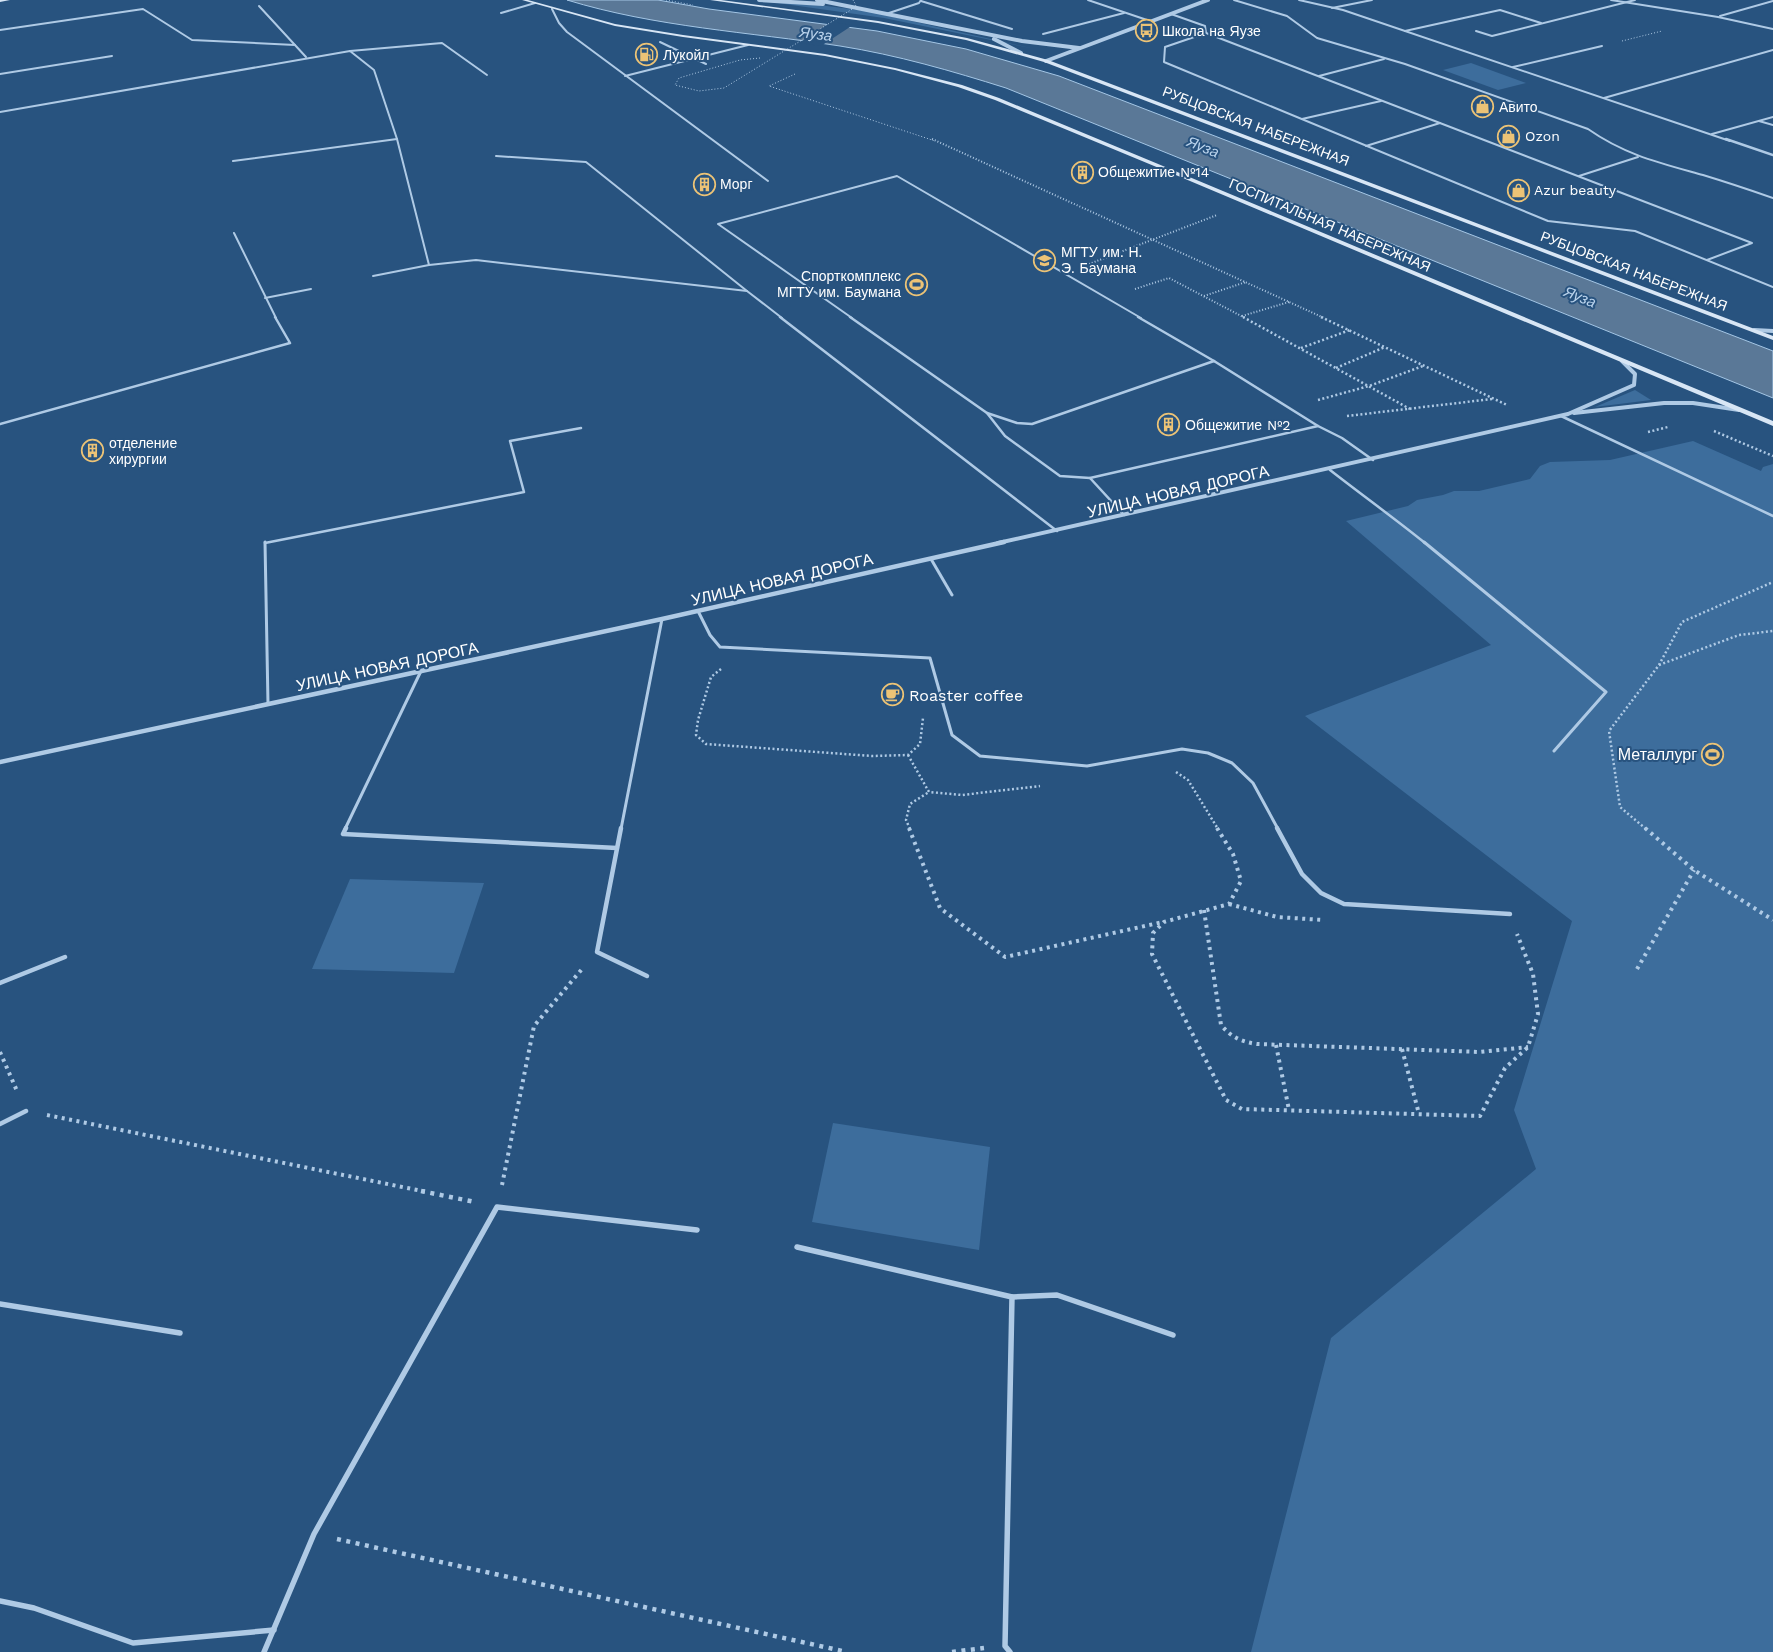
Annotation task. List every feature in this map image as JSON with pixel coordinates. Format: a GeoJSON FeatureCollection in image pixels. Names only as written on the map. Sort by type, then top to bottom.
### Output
{"type":"FeatureCollection","features":[{"type":"Feature","properties":{"kind":"main road"},"geometry":{"type":"LineString","coordinates":[[0,1],[8,0]]}},
{"type":"Feature","properties":{"kind":"main road","name":"ГОСПИТАЛЬНАЯ НАБЕРЕЖНАЯ"},"geometry":{"type":"LineString","coordinates":[[524,0],[615,25],[825,55],[895,69],[990,96],[1773,424]]}},
{"type":"Feature","properties":{"kind":"main road","name":"РУБЦОВСКАЯ НАБЕРЕЖНАЯ"},"geometry":{"type":"LineString","coordinates":[[712,0],[888,24],[967,39],[1046,60],[1773,338]]}},
{"type":"Feature","properties":{"kind":"street"},"geometry":{"type":"LineString","coordinates":[[759,0],[865,10]]}},
{"type":"Feature","properties":{"kind":"street"},"geometry":{"type":"LineString","coordinates":[[817,0],[985,34],[1041,44],[1079,48]]}},
{"type":"Feature","properties":{"kind":"street"},"geometry":{"type":"LineString","coordinates":[[1046,60],[1208,0]]}},
{"type":"Feature","properties":{"kind":"street"},"geometry":{"type":"LineString","coordinates":[[1298,0],[1332,8],[1405,31],[1773,155]]}},
{"type":"Feature","properties":{"kind":"street"},"geometry":{"type":"LineString","coordinates":[[985,34],[1022,54]]}},
{"type":"Feature","properties":{"kind":"street"},"geometry":{"type":"LineString","coordinates":[[1752,330],[1773,331]]}},
{"type":"Feature","properties":{"kind":"street","name":"УЛИЦА НОВАЯ ДОРОГА"},"geometry":{"type":"LineString","coordinates":[[0,762],[662,619],[1330,470],[1561,416],[1634,385],[1637,379],[1635,373],[1622,361]]}},
{"type":"Feature","properties":{"kind":"street","name":"УЛИЦА НОВАЯ ДОРОГА"},"geometry":{"type":"LineString","coordinates":[[1568,414],[1664,403],[1693,404],[1740,410]]}},
{"type":"Feature","properties":{"kind":"lane"},"geometry":{"type":"LineString","coordinates":[[886,14],[920,3],[921,0],[1012,29]]}},
{"type":"Feature","properties":{"kind":"lane"},"geometry":{"type":"LineString","coordinates":[[1088,0],[1150,21]]}},
{"type":"Feature","properties":{"kind":"lane"},"geometry":{"type":"LineString","coordinates":[[1234,0],[1287,16],[1316,38],[1386,59],[1588,129],[1605,141],[1638,156],[1773,198]]}},
{"type":"Feature","properties":{"kind":"lane"},"geometry":{"type":"LineString","coordinates":[[1332,8],[1372,0]]}},
{"type":"Feature","properties":{"kind":"lane"},"geometry":{"type":"LineString","coordinates":[[1611,0],[1718,17],[1773,29]]}},
{"type":"Feature","properties":{"kind":"lane"},"geometry":{"type":"LineString","coordinates":[[1476,31],[1492,36],[1635,0]]}},
{"type":"Feature","properties":{"kind":"lane"},"geometry":{"type":"LineString","coordinates":[[1718,17],[1773,1]]}},
{"type":"Feature","properties":{"kind":"lane"},"geometry":{"type":"LineString","coordinates":[[502,13],[535,3]]}},
{"type":"Feature","properties":{"kind":"lane"},"geometry":{"type":"LineString","coordinates":[[259,6],[306,57]]}},
{"type":"Feature","properties":{"kind":"lane"},"geometry":{"type":"LineString","coordinates":[[0,30],[143,9],[192,40],[295,45]]}},
{"type":"Feature","properties":{"kind":"lane"},"geometry":{"type":"LineString","coordinates":[[552,9],[559,23],[567,32],[768,181]]}},
{"type":"Feature","properties":{"kind":"lane"},"geometry":{"type":"LineString","coordinates":[[1405,31],[1500,10],[1544,24]]}},
{"type":"Feature","properties":{"kind":"lane"},"geometry":{"type":"LineString","coordinates":[[1043,34],[1124,13]]}},
{"type":"Feature","properties":{"kind":"lane"},"geometry":{"type":"LineString","coordinates":[[1171,14],[1205,26],[1206,33]]}},
{"type":"Feature","properties":{"kind":"lane"},"geometry":{"type":"LineString","coordinates":[[1707,260],[1752,243],[1206,33],[1165,47],[1164,62],[1548,220],[1635,231],[1773,287]]}},
{"type":"Feature","properties":{"kind":"lane"},"geometry":{"type":"LineString","coordinates":[[660,42],[706,64]]}},
{"type":"Feature","properties":{"kind":"lane"},"geometry":{"type":"LineString","coordinates":[[0,112],[306,57],[442,43],[487,75]]}},
{"type":"Feature","properties":{"kind":"lane"},"geometry":{"type":"LineString","coordinates":[[625,76],[748,45]]}},
{"type":"Feature","properties":{"kind":"lane"},"geometry":{"type":"LineString","coordinates":[[1513,67],[1602,46]]}},
{"type":"Feature","properties":{"kind":"lane"},"geometry":{"type":"LineString","coordinates":[[1604,98],[1773,50]]}},
{"type":"Feature","properties":{"kind":"lane"},"geometry":{"type":"LineString","coordinates":[[350,51],[374,70],[397,139],[430,265]]}},
{"type":"Feature","properties":{"kind":"lane"},"geometry":{"type":"LineString","coordinates":[[0,74],[112,56]]}},
{"type":"Feature","properties":{"kind":"lane"},"geometry":{"type":"LineString","coordinates":[[1319,76],[1386,59]]}},
{"type":"Feature","properties":{"kind":"lane"},"geometry":{"type":"LineString","coordinates":[[1302,119],[1381,100]]}},
{"type":"Feature","properties":{"kind":"lane"},"geometry":{"type":"LineString","coordinates":[[1712,134],[1773,117]]}},
{"type":"Feature","properties":{"kind":"lane"},"geometry":{"type":"LineString","coordinates":[[1759,120],[1773,125]]}},
{"type":"Feature","properties":{"kind":"lane"},"geometry":{"type":"LineString","coordinates":[[1366,146],[1440,123]]}},
{"type":"Feature","properties":{"kind":"lane"},"geometry":{"type":"LineString","coordinates":[[233,161],[397,139]]}},
{"type":"Feature","properties":{"kind":"lane"},"geometry":{"type":"LineString","coordinates":[[496,156],[586,162],[747,291],[1057,531]]}},
{"type":"Feature","properties":{"kind":"lane"},"geometry":{"type":"LineString","coordinates":[[1579,176],[1638,156]]}},
{"type":"Feature","properties":{"kind":"lane"},"geometry":{"type":"LineString","coordinates":[[1214,361],[1032,424],[1017,423],[987,413],[718,224],[896,176],[1214,361],[1318,426],[1342,438],[1373,460]]}},
{"type":"Feature","properties":{"kind":"lane"},"geometry":{"type":"LineString","coordinates":[[0,424],[290,343],[265,298],[234,233]]}},
{"type":"Feature","properties":{"kind":"lane"},"geometry":{"type":"LineString","coordinates":[[373,276],[430,265],[476,260],[747,291]]}},
{"type":"Feature","properties":{"kind":"lane"},"geometry":{"type":"LineString","coordinates":[[265,298],[311,289]]}},
{"type":"Feature","properties":{"kind":"lane"},"geometry":{"type":"LineString","coordinates":[[987,413],[1005,436],[1060,476],[1090,478],[1318,426]]}},
{"type":"Feature","properties":{"kind":"lane"},"geometry":{"type":"LineString","coordinates":[[1561,416],[1773,516]]}},
{"type":"Feature","properties":{"kind":"lane"},"geometry":{"type":"LineString","coordinates":[[268,704],[265,542],[524,492],[510,441],[582,428]]}},
{"type":"Feature","properties":{"kind":"lane"},"geometry":{"type":"LineString","coordinates":[[1330,470],[1393,517],[1606,692],[1554,751]]}},
{"type":"Feature","properties":{"kind":"lane"},"geometry":{"type":"LineString","coordinates":[[1090,478],[1124,516]]}},
{"type":"Feature","properties":{"kind":"lane"},"geometry":{"type":"LineString","coordinates":[[931,559],[952,595]]}},
{"type":"Feature","properties":{"kind":"lane"},"geometry":{"type":"LineString","coordinates":[[698,611],[710,635],[720,647],[930,658],[952,735],[980,756],[1088,766],[1182,749],[1208,753],[1232,763],[1253,782],[1302,874],[1321,893],[1344,904],[1510,914]]}},
{"type":"Feature","properties":{"kind":"lane"},"geometry":{"type":"LineString","coordinates":[[647,976],[597,952],[662,619]]}},
{"type":"Feature","properties":{"kind":"lane"},"geometry":{"type":"LineString","coordinates":[[421,671],[343,834],[617,848]]}},
{"type":"Feature","properties":{"kind":"lane"},"geometry":{"type":"LineString","coordinates":[[0,983],[65,957]]}},
{"type":"Feature","properties":{"kind":"lane"},"geometry":{"type":"LineString","coordinates":[[0,1124],[26,1111]]}},
{"type":"Feature","properties":{"kind":"lane"},"geometry":{"type":"LineString","coordinates":[[264,1652],[314,1534],[497,1207],[697,1230]]}},
{"type":"Feature","properties":{"kind":"lane"},"geometry":{"type":"LineString","coordinates":[[797,1247],[1012,1297],[1057,1295],[1174,1335]]}},
{"type":"Feature","properties":{"kind":"lane"},"geometry":{"type":"LineString","coordinates":[[1010,1652],[1003,1649],[1012,1297]]}},
{"type":"Feature","properties":{"kind":"lane"},"geometry":{"type":"LineString","coordinates":[[0,1304],[180,1333]]}},
{"type":"Feature","properties":{"kind":"lane"},"geometry":{"type":"LineString","coordinates":[[0,1601],[34,1608],[133,1643],[274,1630]]}},
{"type":"Feature","properties":{"kind":"path"},"geometry":{"type":"LineString","coordinates":[[760,58],[740,60],[679,78],[675,85],[681,89],[700,92],[724,88],[854,8],[856,6],[853,0]]}},
{"type":"Feature","properties":{"kind":"path"},"geometry":{"type":"LineString","coordinates":[[802,71],[769,86],[927,137],[1351,330],[1511,407]]}},
{"type":"Feature","properties":{"kind":"path"},"geometry":{"type":"LineString","coordinates":[[1063,273],[1223,213]]}},
{"type":"Feature","properties":{"kind":"path"},"geometry":{"type":"LineString","coordinates":[[1106,298],[1169,278],[1301,348],[1410,409]]}},
{"type":"Feature","properties":{"kind":"path"},"geometry":{"type":"LineString","coordinates":[[1203,296],[1246,282]]}},
{"type":"Feature","properties":{"kind":"path"},"geometry":{"type":"LineString","coordinates":[[1241,316],[1290,302]]}},
{"type":"Feature","properties":{"kind":"path"},"geometry":{"type":"LineString","coordinates":[[1301,348],[1351,330]]}},
{"type":"Feature","properties":{"kind":"path"},"geometry":{"type":"LineString","coordinates":[[1336,368],[1386,347]]}},
{"type":"Feature","properties":{"kind":"path"},"geometry":{"type":"LineString","coordinates":[[1289,407],[1369,386],[1424,366]]}},
{"type":"Feature","properties":{"kind":"path"},"geometry":{"type":"LineString","coordinates":[[1309,420],[1494,399]]}},
{"type":"Feature","properties":{"kind":"path"},"geometry":{"type":"LineString","coordinates":[[1615,441],[1676,425]]}},
{"type":"Feature","properties":{"kind":"path"},"geometry":{"type":"LineString","coordinates":[[1711,429],[1773,456]]}},
{"type":"Feature","properties":{"kind":"path"},"geometry":{"type":"LineString","coordinates":[[1773,582],[1682,622],[1659,665],[1609,731],[1620,807],[1694,870],[1773,920]]}},
{"type":"Feature","properties":{"kind":"path"},"geometry":{"type":"LineString","coordinates":[[1659,665],[1738,635],[1773,630]]}},
{"type":"Feature","properties":{"kind":"path"},"geometry":{"type":"LineString","coordinates":[[729,666],[721,669],[712,677],[698,720],[696,735],[706,744],[872,756],[908,755],[920,744],[923,716]]}},
{"type":"Feature","properties":{"kind":"path"},"geometry":{"type":"LineString","coordinates":[[908,755],[929,792]]}},
{"type":"Feature","properties":{"kind":"path"},"geometry":{"type":"LineString","coordinates":[[1046,785],[962,795],[929,792],[910,804],[906,820],[940,908],[1005,957],[1164,922],[1229,904],[1241,881],[1233,854],[1188,780],[1170,768]]}},
{"type":"Feature","properties":{"kind":"path"},"geometry":{"type":"LineString","coordinates":[[1636,969],[1694,870]]}},
{"type":"Feature","properties":{"kind":"path"},"geometry":{"type":"LineString","coordinates":[[1204,910],[1221,1025],[1229,1035],[1241,1042],[1276,1045],[1480,1052],[1528,1047]]}},
{"type":"Feature","properties":{"kind":"path"},"geometry":{"type":"LineString","coordinates":[[1164,922],[1154,933],[1152,954],[1226,1100],[1242,1109],[1480,1116],[1505,1068],[1528,1047],[1538,1014],[1533,974],[1510,914]]}},
{"type":"Feature","properties":{"kind":"path"},"geometry":{"type":"LineString","coordinates":[[0,1052],[26,1111],[497,1207],[534,1026],[597,952]]}},
{"type":"Feature","properties":{"kind":"path"},"geometry":{"type":"LineString","coordinates":[[1276,1045],[1288,1110]]}},
{"type":"Feature","properties":{"kind":"path"},"geometry":{"type":"LineString","coordinates":[[1402,1049],[1420,1114]]}},
{"type":"Feature","properties":{"kind":"path"},"geometry":{"type":"LineString","coordinates":[[314,1534],[430,1558],[847,1652]]}},
{"type":"Feature","properties":{"kind":"path"},"geometry":{"type":"LineString","coordinates":[[952,1652],[1003,1649]]}},
{"type":"Feature","properties":{"kind":"shaded area"},"geometry":{"type":"Polygon","coordinates":[[[763,1],[867,11],[1035,49],[884,18],[763,1]]]}},
{"type":"Feature","properties":{"kind":"shaded area"},"geometry":{"type":"Polygon","coordinates":[[[1471,63],[1526,83],[1498,90],[1443,70],[1471,63]]]}},
{"type":"Feature","properties":{"kind":"shaded area"},"geometry":{"type":"Polygon","coordinates":[[[1635,390],[1651,400],[1595,407],[1635,390]]]}},
{"type":"Feature","properties":{"kind":"shaded area"},"geometry":{"type":"Polygon","coordinates":[[[1693,441],[1761,471],[1763,467],[1773,464],[1773,1652],[1251,1652],[1331,1338],[1536,1169],[1514,1110],[1572,921],[1305,716],[1491,645],[1346,521],[1408,506],[1417,500],[1454,491],[1479,491],[1530,479],[1540,466],[1550,462],[1610,460],[1693,441]]]}},
{"type":"Feature","properties":{"kind":"shaded area"},"geometry":{"type":"Polygon","coordinates":[[[350,879],[484,883],[454,973],[312,969],[350,879]]]}},
{"type":"Feature","properties":{"kind":"shaded area"},"geometry":{"type":"Polygon","coordinates":[[[833,1123],[990,1147],[979,1250],[812,1222],[833,1123]]]}},
{"type":"Feature","properties":{"kind":"water","name":"Яуза"},"geometry":{"type":"Polygon","coordinates":[[[567,0],[658,0],[709,9],[877,31],[966,49],[1059,76],[1773,351],[1773,398],[1006,88],[882,54],[806,41],[668,23],[634,17],[567,0]]]}},
{"type":"Feature","properties":{"kind":"pier"},"geometry":{"type":"Polygon","coordinates":[[[831,22],[853,25],[821,46],[799,43],[831,22]]]}},
{"type":"Feature","properties":{"kind":"place","name":"Школа на Яузе"},"geometry":{"type":"Point","coordinates":[1146,31]}},
{"type":"Feature","properties":{"kind":"place","name":"Лукойл"},"geometry":{"type":"Point","coordinates":[647,55]}},
{"type":"Feature","properties":{"kind":"place","name":"Авито"},"geometry":{"type":"Point","coordinates":[1483,107]}},
{"type":"Feature","properties":{"kind":"place","name":"Ozon"},"geometry":{"type":"Point","coordinates":[1509,136]}},
{"type":"Feature","properties":{"kind":"place","name":"Общежитие №14"},"geometry":{"type":"Point","coordinates":[1082,172]}},
{"type":"Feature","properties":{"kind":"place","name":"Морг"},"geometry":{"type":"Point","coordinates":[704,184]}},
{"type":"Feature","properties":{"kind":"place","name":"Azur beauty"},"geometry":{"type":"Point","coordinates":[1518,190]}},
{"type":"Feature","properties":{"kind":"place","name":"МГТУ им. Н. Э. Баумана"},"geometry":{"type":"Point","coordinates":[1045,260]}},
{"type":"Feature","properties":{"kind":"place","name":"Спорткомплекс МГТУ им. Баумана"},"geometry":{"type":"Point","coordinates":[917,284]}},
{"type":"Feature","properties":{"kind":"place","name":"Общежитие №2"},"geometry":{"type":"Point","coordinates":[1169,425]}},
{"type":"Feature","properties":{"kind":"place","name":"отделение хирургии"},"geometry":{"type":"Point","coordinates":[93,451]}},
{"type":"Feature","properties":{"kind":"place","name":"Roaster coffee"},"geometry":{"type":"Point","coordinates":[893,695]}},
{"type":"Feature","properties":{"kind":"place","name":"Металлург"},"geometry":{"type":"Point","coordinates":[1713,754]}}]}
